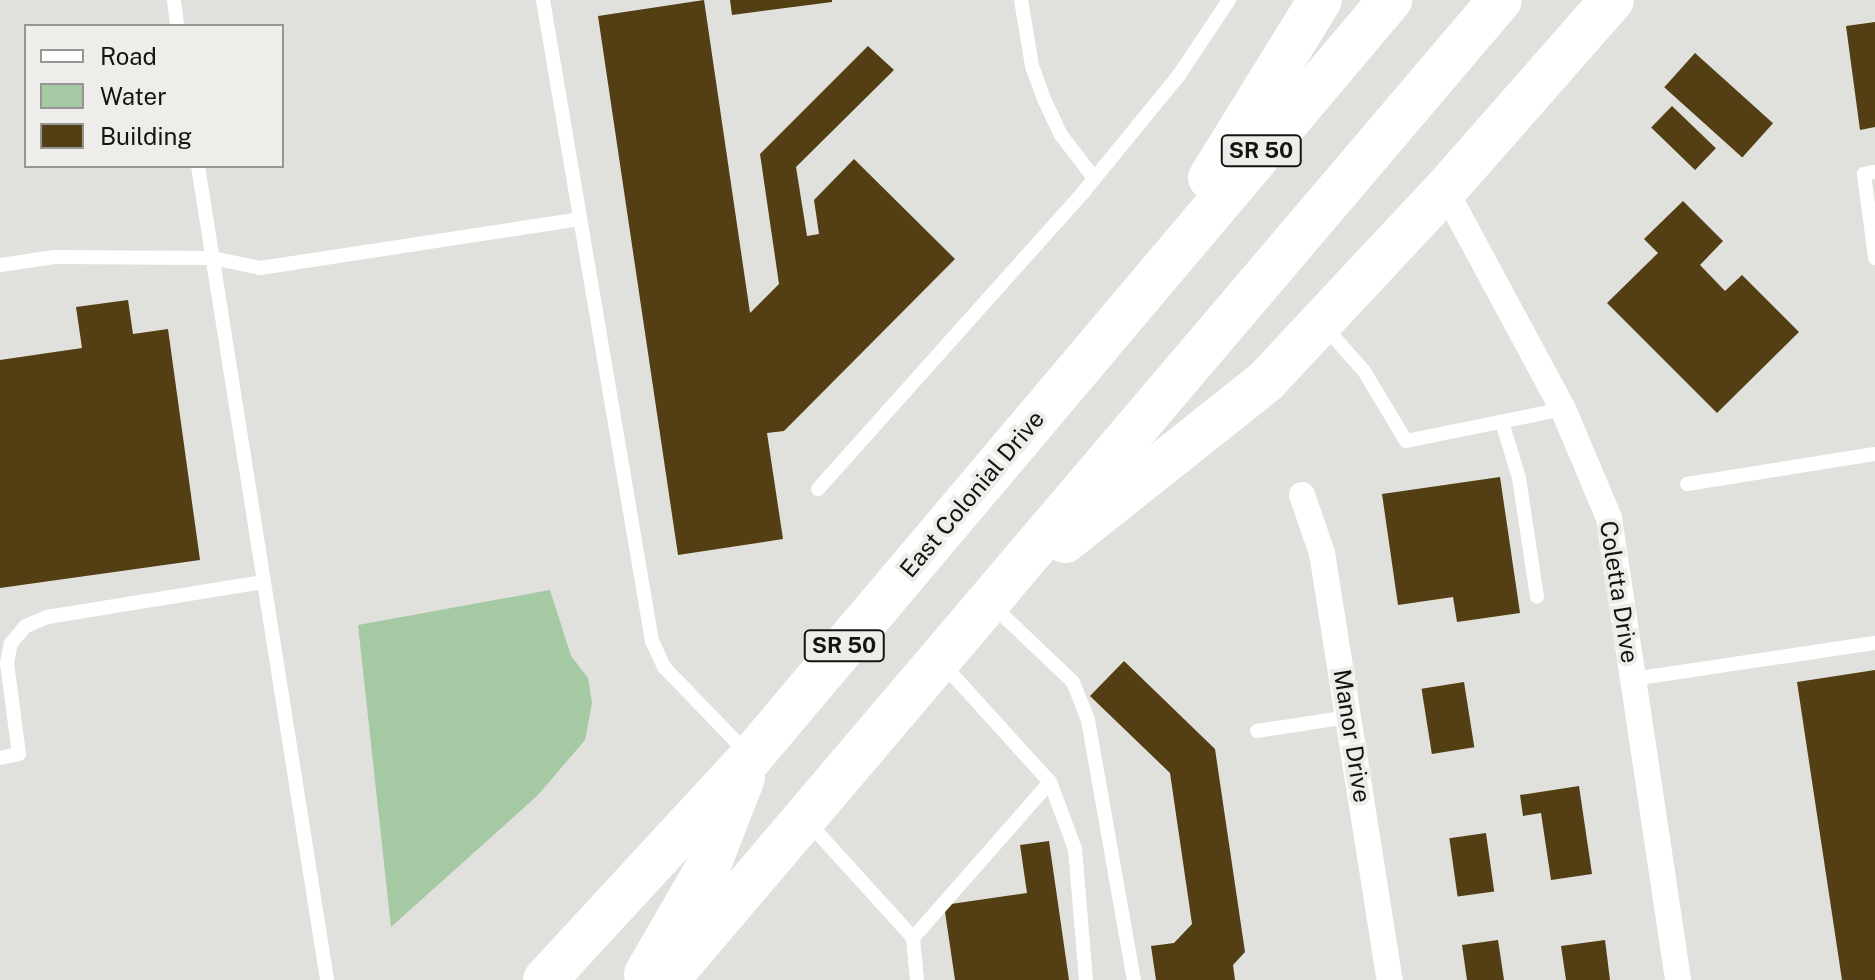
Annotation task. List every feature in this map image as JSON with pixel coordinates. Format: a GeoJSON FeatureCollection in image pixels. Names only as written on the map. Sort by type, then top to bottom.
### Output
{"type":"FeatureCollection","features":[{"type":"Feature","properties":{"kind":"highway"},"geometry":{"type":"LineString","coordinates":[[1132,302],[1320,0]]}},
{"type":"Feature","properties":{"kind":"highway","name":"East Colonial Drive"},"geometry":{"type":"LineString","coordinates":[[545,980],[751,757],[1390,0]]}},
{"type":"Feature","properties":{"kind":"highway"},"geometry":{"type":"LineString","coordinates":[[667,980],[1500,0]]}},
{"type":"Feature","properties":{"kind":"highway"},"geometry":{"type":"LineString","coordinates":[[988,602],[1266,381],[1445,190],[1612,0]]}},
{"type":"Feature","properties":{"kind":"highway"},"geometry":{"type":"LineString","coordinates":[[643,980],[709,865],[751,757]]}},
{"type":"Feature","properties":{"kind":"street","name":"Coletta Drive"},"geometry":{"type":"LineString","coordinates":[[1445,190],[1563,409],[1609,518],[1678,980]]}},
{"type":"Feature","properties":{"kind":"street","name":"Manor Drive"},"geometry":{"type":"LineString","coordinates":[[1302,495],[1322,553],[1390,980]]}},
{"type":"Feature","properties":{"kind":"lane"},"geometry":{"type":"LineString","coordinates":[[174,0],[177,24]]}},
{"type":"Feature","properties":{"kind":"lane"},"geometry":{"type":"LineString","coordinates":[[543,0],[652,641],[672,677],[751,757]]}},
{"type":"Feature","properties":{"kind":"lane"},"geometry":{"type":"LineString","coordinates":[[1021,0],[1032,66],[1045,101],[1061,135],[1094,178]]}},
{"type":"Feature","properties":{"kind":"lane"},"geometry":{"type":"LineString","coordinates":[[818,489],[1094,178],[1179,75],[1229,0]]}},
{"type":"Feature","properties":{"kind":"lane"},"geometry":{"type":"LineString","coordinates":[[198,168],[327,980]]}},
{"type":"Feature","properties":{"kind":"lane"},"geometry":{"type":"LineString","coordinates":[[1875,172],[1864,174],[1875,258]]}},
{"type":"Feature","properties":{"kind":"lane"},"geometry":{"type":"LineString","coordinates":[[0,265],[54,257],[212,258],[260,268],[579,219]]}},
{"type":"Feature","properties":{"kind":"lane"},"geometry":{"type":"LineString","coordinates":[[1321,323],[1364,371],[1406,441],[1563,409]]}},
{"type":"Feature","properties":{"kind":"lane"},"geometry":{"type":"LineString","coordinates":[[1502,422],[1519,478],[1537,597]]}},
{"type":"Feature","properties":{"kind":"lane"},"geometry":{"type":"LineString","coordinates":[[1687,484],[1875,454]]}},
{"type":"Feature","properties":{"kind":"lane"},"geometry":{"type":"LineString","coordinates":[[0,758],[19,754],[7,663],[11,643],[26,626],[47,617],[262,582]]}},
{"type":"Feature","properties":{"kind":"lane"},"geometry":{"type":"LineString","coordinates":[[988,602],[1073,682],[1088,720],[1134,980]]}},
{"type":"Feature","properties":{"kind":"lane"},"geometry":{"type":"LineString","coordinates":[[1633,679],[1875,643]]}},
{"type":"Feature","properties":{"kind":"lane"},"geometry":{"type":"LineString","coordinates":[[939,660],[1050,782],[1075,849],[1086,980]]}},
{"type":"Feature","properties":{"kind":"lane"},"geometry":{"type":"LineString","coordinates":[[1257,731],[1349,717]]}},
{"type":"Feature","properties":{"kind":"lane"},"geometry":{"type":"LineString","coordinates":[[913,938],[1050,782]]}},
{"type":"Feature","properties":{"kind":"lane"},"geometry":{"type":"LineString","coordinates":[[805,819],[913,938],[917,980]]}},
{"type":"Feature","properties":{"kind":"water"},"geometry":{"type":"Polygon","coordinates":[[[550,590],[571,656],[588,678],[592,703],[585,740],[538,795],[391,927],[358,625],[550,590]]]}},
{"type":"Feature","properties":{"kind":"building"},"geometry":{"type":"Polygon","coordinates":[[[704,0],[750,313],[779,284],[760,154],[868,46],[894,70],[796,167],[807,236],[819,234],[814,200],[854,159],[955,259],[784,431],[767,433],[783,539],[678,555],[598,16],[704,0]]]}},
{"type":"Feature","properties":{"kind":"building"},"geometry":{"type":"Polygon","coordinates":[[[730,0],[832,0],[832,2],[732,15],[730,0]]]}},
{"type":"Feature","properties":{"kind":"building"},"geometry":{"type":"Polygon","coordinates":[[[1875,22],[1875,127],[1860,130],[1846,26],[1875,22]]]}},
{"type":"Feature","properties":{"kind":"building"},"geometry":{"type":"Polygon","coordinates":[[[1695,53],[1773,123],[1742,157],[1664,87],[1695,53]]]}},
{"type":"Feature","properties":{"kind":"building"},"geometry":{"type":"Polygon","coordinates":[[[1672,106],[1716,148],[1695,170],[1651,128],[1672,106]]]}},
{"type":"Feature","properties":{"kind":"building"},"geometry":{"type":"Polygon","coordinates":[[[1683,201],[1723,241],[1700,265],[1725,291],[1742,275],[1799,332],[1717,413],[1607,303],[1658,253],[1644,239],[1683,201]]]}},
{"type":"Feature","properties":{"kind":"building"},"geometry":{"type":"Polygon","coordinates":[[[128,300],[133,334],[168,329],[200,560],[0,588],[0,360],[82,348],[76,307],[128,300]]]}},
{"type":"Feature","properties":{"kind":"building"},"geometry":{"type":"Polygon","coordinates":[[[1500,477],[1520,613],[1457,622],[1453,597],[1398,605],[1382,494],[1500,477]]]}},
{"type":"Feature","properties":{"kind":"building"},"geometry":{"type":"Polygon","coordinates":[[[1124,661],[1215,749],[1245,952],[1233,965],[1235,980],[1156,980],[1151,946],[1174,943],[1192,924],[1170,773],[1090,696],[1124,661]]]}},
{"type":"Feature","properties":{"kind":"building"},"geometry":{"type":"Polygon","coordinates":[[[1875,670],[1875,980],[1842,980],[1797,682],[1875,670]]]}},
{"type":"Feature","properties":{"kind":"building"},"geometry":{"type":"Polygon","coordinates":[[[1464,682],[1474,747],[1432,754],[1422,689],[1464,682]]]}},
{"type":"Feature","properties":{"kind":"building"},"geometry":{"type":"Polygon","coordinates":[[[1579,786],[1592,874],[1551,880],[1541,813],[1523,816],[1520,795],[1579,786]]]}},
{"type":"Feature","properties":{"kind":"building"},"geometry":{"type":"Polygon","coordinates":[[[1486,833],[1494,891],[1458,897],[1449,838],[1486,833]]]}},
{"type":"Feature","properties":{"kind":"building"},"geometry":{"type":"Polygon","coordinates":[[[1049,841],[1069,980],[955,980],[944,905],[1027,893],[1020,845],[1049,841]]]}},
{"type":"Feature","properties":{"kind":"building"},"geometry":{"type":"Polygon","coordinates":[[[1498,940],[1504,980],[1467,980],[1462,945],[1498,940]]]}},
{"type":"Feature","properties":{"kind":"building"},"geometry":{"type":"Polygon","coordinates":[[[1605,940],[1610,980],[1566,980],[1561,946],[1605,940]]]}}]}
